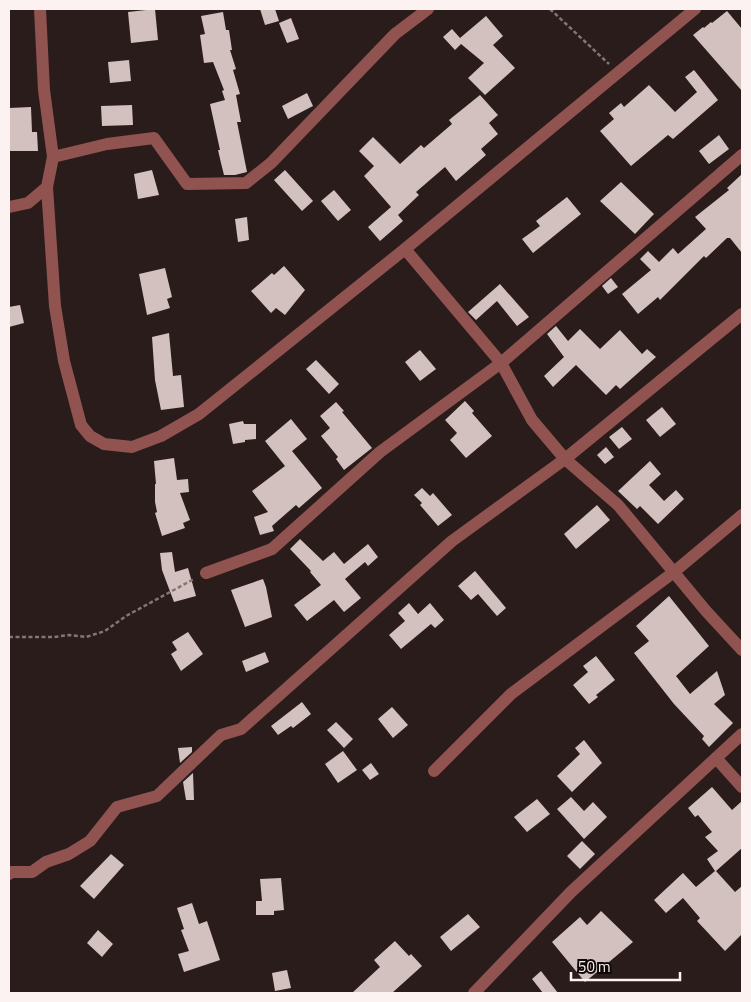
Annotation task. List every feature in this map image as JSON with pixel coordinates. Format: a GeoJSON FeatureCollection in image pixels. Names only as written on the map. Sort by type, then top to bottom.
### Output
{"type":"FeatureCollection","features":[{"type":"Feature","properties":{"kind":"street"},"geometry":{"type":"LineString","coordinates":[[40,9],[44,90],[53,157],[47,187],[55,306],[64,361],[81,426],[90,436],[104,444],[132,447],[161,436],[199,414],[405,249],[695,9]]}},
{"type":"Feature","properties":{"kind":"street"},"geometry":{"type":"LineString","coordinates":[[53,157],[107,144],[154,138],[187,184],[246,183],[271,163],[395,34],[428,9]]}},
{"type":"Feature","properties":{"kind":"street"},"geometry":{"type":"LineString","coordinates":[[206,573],[272,549],[380,452],[501,363],[742,155]]}},
{"type":"Feature","properties":{"kind":"street"},"geometry":{"type":"LineString","coordinates":[[9,207],[28,202],[47,187]]}},
{"type":"Feature","properties":{"kind":"street"},"geometry":{"type":"LineString","coordinates":[[405,249],[501,363],[532,420],[565,459],[618,505],[706,611],[742,650]]}},
{"type":"Feature","properties":{"kind":"street"},"geometry":{"type":"LineString","coordinates":[[9,874],[12,872],[32,872],[46,862],[69,854],[90,842],[117,807],[157,796],[221,735],[241,729],[452,541],[565,459],[742,314]]}},
{"type":"Feature","properties":{"kind":"street"},"geometry":{"type":"LineString","coordinates":[[434,771],[510,694],[674,572],[742,515]]}},
{"type":"Feature","properties":{"kind":"street"},"geometry":{"type":"LineString","coordinates":[[474,993],[571,892],[742,734]]}},
{"type":"Feature","properties":{"kind":"street"},"geometry":{"type":"LineString","coordinates":[[716,758],[742,787]]}},
{"type":"Feature","properties":{"kind":"path"},"geometry":{"type":"LineString","coordinates":[[550,9],[618,73]]}},
{"type":"Feature","properties":{"kind":"path"},"geometry":{"type":"LineString","coordinates":[[9,637],[69,635],[86,637],[106,631],[126,616],[206,573]]}},
{"type":"Feature","properties":{"kind":"building"},"geometry":{"type":"Polygon","coordinates":[[[155,9],[158,40],[131,43],[128,12],[155,9]]]}},
{"type":"Feature","properties":{"kind":"building"},"geometry":{"type":"Polygon","coordinates":[[[260,9],[275,9],[279,21],[265,25],[260,9]]]}},
{"type":"Feature","properties":{"kind":"building"},"geometry":{"type":"Polygon","coordinates":[[[727,11],[742,29],[742,91],[693,35],[727,11]]]}},
{"type":"Feature","properties":{"kind":"building"},"geometry":{"type":"Polygon","coordinates":[[[223,12],[226,30],[229,30],[232,50],[230,50],[236,69],[233,70],[240,94],[236,95],[241,122],[237,122],[247,172],[235,175],[224,175],[210,104],[225,100],[222,91],[224,90],[213,62],[204,63],[200,35],[205,34],[201,16],[223,12]]]}},
{"type":"Feature","properties":{"kind":"building"},"geometry":{"type":"Polygon","coordinates":[[[486,16],[503,36],[493,45],[515,68],[485,95],[468,78],[484,63],[461,44],[455,50],[443,37],[452,29],[460,38],[486,16]]]}},
{"type":"Feature","properties":{"kind":"building"},"geometry":{"type":"Polygon","coordinates":[[[291,18],[299,39],[287,43],[279,23],[291,18]]]}},
{"type":"Feature","properties":{"kind":"building"},"geometry":{"type":"Polygon","coordinates":[[[129,60],[131,81],[110,83],[108,62],[129,60]]]}},
{"type":"Feature","properties":{"kind":"building"},"geometry":{"type":"Polygon","coordinates":[[[694,70],[718,100],[673,139],[668,135],[631,166],[600,131],[614,119],[609,113],[621,103],[624,107],[649,85],[675,112],[697,92],[685,77],[694,70]]]}},
{"type":"Feature","properties":{"kind":"building"},"geometry":{"type":"Polygon","coordinates":[[[307,93],[313,106],[288,119],[282,106],[307,93]]]}},
{"type":"Feature","properties":{"kind":"building"},"geometry":{"type":"Polygon","coordinates":[[[480,95],[498,115],[489,123],[498,134],[481,149],[486,155],[456,181],[445,167],[416,192],[419,195],[398,215],[403,221],[380,241],[368,227],[391,207],[364,176],[374,166],[359,151],[373,137],[400,164],[421,145],[424,148],[452,124],[449,120],[480,95]]]}},
{"type":"Feature","properties":{"kind":"building"},"geometry":{"type":"Polygon","coordinates":[[[132,105],[133,125],[102,126],[101,106],[132,105]]]}},
{"type":"Feature","properties":{"kind":"building"},"geometry":{"type":"Polygon","coordinates":[[[31,107],[32,132],[37,132],[38,151],[9,151],[9,108],[31,107]]]}},
{"type":"Feature","properties":{"kind":"building"},"geometry":{"type":"Polygon","coordinates":[[[719,135],[729,149],[709,164],[699,151],[719,135]]]}},
{"type":"Feature","properties":{"kind":"building"},"geometry":{"type":"Polygon","coordinates":[[[152,170],[159,195],[138,199],[134,174],[152,170]]]}},
{"type":"Feature","properties":{"kind":"building"},"geometry":{"type":"Polygon","coordinates":[[[285,170],[313,201],[302,211],[274,180],[285,170]]]}},
{"type":"Feature","properties":{"kind":"building"},"geometry":{"type":"Polygon","coordinates":[[[742,174],[742,253],[730,238],[727,238],[706,258],[704,256],[660,300],[658,297],[638,314],[622,294],[651,270],[640,259],[648,251],[659,262],[673,248],[678,254],[706,229],[695,217],[729,190],[727,188],[742,174]]]}},
{"type":"Feature","properties":{"kind":"building"},"geometry":{"type":"Polygon","coordinates":[[[621,182],[654,214],[635,234],[600,201],[621,182]]]}},
{"type":"Feature","properties":{"kind":"building"},"geometry":{"type":"Polygon","coordinates":[[[334,190],[351,210],[338,221],[321,201],[334,190]]]}},
{"type":"Feature","properties":{"kind":"building"},"geometry":{"type":"Polygon","coordinates":[[[567,197],[581,214],[533,253],[522,239],[540,226],[536,221],[567,197]]]}},
{"type":"Feature","properties":{"kind":"building"},"geometry":{"type":"Polygon","coordinates":[[[247,217],[249,240],[238,242],[235,219],[247,217]]]}},
{"type":"Feature","properties":{"kind":"building"},"geometry":{"type":"Polygon","coordinates":[[[284,266],[305,290],[285,315],[276,308],[271,313],[251,291],[272,273],[274,275],[284,266]]]}},
{"type":"Feature","properties":{"kind":"building"},"geometry":{"type":"Polygon","coordinates":[[[165,268],[172,297],[167,299],[170,308],[147,315],[139,274],[165,268]]]}},
{"type":"Feature","properties":{"kind":"building"},"geometry":{"type":"Polygon","coordinates":[[[611,278],[618,287],[608,294],[602,286],[611,278]]]}},
{"type":"Feature","properties":{"kind":"building"},"geometry":{"type":"Polygon","coordinates":[[[500,284],[529,317],[517,326],[497,301],[476,320],[468,312],[500,284]]]}},
{"type":"Feature","properties":{"kind":"building"},"geometry":{"type":"Polygon","coordinates":[[[20,305],[24,323],[9,327],[9,307],[20,305]]]}},
{"type":"Feature","properties":{"kind":"building"},"geometry":{"type":"Polygon","coordinates":[[[556,326],[568,341],[580,329],[600,349],[620,330],[642,354],[647,349],[656,357],[620,389],[616,385],[606,395],[576,365],[553,387],[544,376],[564,357],[547,334],[556,326]]]}},
{"type":"Feature","properties":{"kind":"building"},"geometry":{"type":"Polygon","coordinates":[[[169,333],[173,376],[181,375],[184,407],[161,410],[155,380],[152,337],[169,333]]]}},
{"type":"Feature","properties":{"kind":"building"},"geometry":{"type":"Polygon","coordinates":[[[420,350],[436,369],[420,381],[405,362],[420,350]]]}},
{"type":"Feature","properties":{"kind":"building"},"geometry":{"type":"Polygon","coordinates":[[[316,360],[339,384],[329,394],[306,369],[316,360]]]}},
{"type":"Feature","properties":{"kind":"building"},"geometry":{"type":"Polygon","coordinates":[[[465,401],[474,411],[472,413],[492,436],[466,458],[450,440],[457,433],[445,420],[465,401]]]}},
{"type":"Feature","properties":{"kind":"building"},"geometry":{"type":"Polygon","coordinates":[[[336,402],[372,448],[344,470],[336,459],[338,457],[321,436],[330,428],[320,416],[336,402]]]}},
{"type":"Feature","properties":{"kind":"building"},"geometry":{"type":"Polygon","coordinates":[[[662,407],[676,424],[660,437],[646,420],[662,407]]]}},
{"type":"Feature","properties":{"kind":"building"},"geometry":{"type":"Polygon","coordinates":[[[291,419],[307,439],[292,451],[322,488],[299,508],[296,505],[272,526],[274,531],[260,535],[254,517],[268,512],[252,491],[285,466],[265,441],[291,419]]]}},
{"type":"Feature","properties":{"kind":"building"},"geometry":{"type":"Polygon","coordinates":[[[243,421],[244,424],[256,424],[256,439],[233,444],[229,424],[243,421]]]}},
{"type":"Feature","properties":{"kind":"building"},"geometry":{"type":"Polygon","coordinates":[[[622,427],[632,439],[619,449],[609,437],[622,427]]]}},
{"type":"Feature","properties":{"kind":"building"},"geometry":{"type":"Polygon","coordinates":[[[606,447],[614,457],[605,464],[597,455],[606,447]]]}},
{"type":"Feature","properties":{"kind":"building"},"geometry":{"type":"Polygon","coordinates":[[[174,458],[177,480],[188,479],[189,492],[180,493],[190,520],[183,523],[185,528],[162,536],[155,513],[157,512],[154,461],[174,458]]]}},
{"type":"Feature","properties":{"kind":"building"},"geometry":{"type":"Polygon","coordinates":[[[650,461],[661,474],[649,485],[664,501],[676,490],[684,499],[658,524],[640,506],[637,509],[618,491],[650,461]]]}},
{"type":"Feature","properties":{"kind":"building"},"geometry":{"type":"Polygon","coordinates":[[[422,488],[430,496],[433,493],[452,515],[438,526],[414,495],[422,488]]]}},
{"type":"Feature","properties":{"kind":"building"},"geometry":{"type":"Polygon","coordinates":[[[597,505],[610,520],[576,549],[564,534],[597,505]]]}},
{"type":"Feature","properties":{"kind":"building"},"geometry":{"type":"Polygon","coordinates":[[[300,539],[323,561],[334,552],[344,564],[368,544],[378,557],[368,566],[365,562],[345,579],[361,598],[344,612],[334,600],[307,621],[294,605],[321,585],[311,571],[290,549],[300,539]]]}},
{"type":"Feature","properties":{"kind":"building"},"geometry":{"type":"Polygon","coordinates":[[[172,552],[175,572],[188,568],[196,596],[174,602],[162,570],[160,553],[172,552]]]}},
{"type":"Feature","properties":{"kind":"building"},"geometry":{"type":"Polygon","coordinates":[[[475,571],[506,608],[497,616],[478,594],[471,600],[458,586],[475,571]]]}},
{"type":"Feature","properties":{"kind":"building"},"geometry":{"type":"Polygon","coordinates":[[[263,579],[272,617],[245,627],[231,590],[263,579]]]}},
{"type":"Feature","properties":{"kind":"building"},"geometry":{"type":"Polygon","coordinates":[[[669,596],[709,646],[676,676],[690,694],[717,671],[725,695],[714,704],[733,723],[709,747],[702,739],[704,736],[674,704],[634,653],[649,641],[636,626],[669,596]]]}},
{"type":"Feature","properties":{"kind":"building"},"geometry":{"type":"Polygon","coordinates":[[[409,603],[418,614],[430,603],[444,620],[435,628],[431,624],[401,649],[389,635],[405,621],[398,613],[409,603]]]}},
{"type":"Feature","properties":{"kind":"building"},"geometry":{"type":"Polygon","coordinates":[[[188,632],[203,654],[181,671],[171,654],[177,650],[172,642],[188,632]]]}},
{"type":"Feature","properties":{"kind":"building"},"geometry":{"type":"Polygon","coordinates":[[[265,652],[269,662],[246,672],[242,661],[265,652]]]}},
{"type":"Feature","properties":{"kind":"building"},"geometry":{"type":"Polygon","coordinates":[[[596,656],[615,680],[596,695],[598,697],[589,704],[573,685],[588,672],[583,666],[596,656]]]}},
{"type":"Feature","properties":{"kind":"building"},"geometry":{"type":"Polygon","coordinates":[[[302,702],[311,714],[293,728],[291,726],[278,735],[271,726],[302,702]]]}},
{"type":"Feature","properties":{"kind":"building"},"geometry":{"type":"Polygon","coordinates":[[[392,707],[408,725],[393,738],[378,719],[392,707]]]}},
{"type":"Feature","properties":{"kind":"building"},"geometry":{"type":"Polygon","coordinates":[[[336,722],[353,739],[344,748],[327,730],[336,722]]]}},
{"type":"Feature","properties":{"kind":"building"},"geometry":{"type":"Polygon","coordinates":[[[584,740],[602,763],[572,792],[557,776],[580,754],[575,748],[584,740]]]}},
{"type":"Feature","properties":{"kind":"building"},"geometry":{"type":"Polygon","coordinates":[[[192,747],[192,752],[180,763],[178,748],[192,747]]]}},
{"type":"Feature","properties":{"kind":"building"},"geometry":{"type":"Polygon","coordinates":[[[343,751],[357,770],[338,783],[325,764],[343,751]]]}},
{"type":"Feature","properties":{"kind":"building"},"geometry":{"type":"Polygon","coordinates":[[[371,763],[379,774],[370,780],[362,770],[371,763]]]}},
{"type":"Feature","properties":{"kind":"building"},"geometry":{"type":"Polygon","coordinates":[[[193,773],[194,800],[186,800],[183,782],[193,773]]]}},
{"type":"Feature","properties":{"kind":"building"},"geometry":{"type":"Polygon","coordinates":[[[712,787],[732,810],[742,801],[742,848],[716,871],[735,892],[742,886],[742,934],[725,951],[697,921],[700,918],[683,898],[666,913],[654,900],[683,873],[696,887],[715,871],[707,859],[718,851],[705,837],[712,832],[698,815],[695,817],[688,808],[712,787]]]}},
{"type":"Feature","properties":{"kind":"building"},"geometry":{"type":"Polygon","coordinates":[[[571,797],[584,811],[593,802],[607,817],[584,839],[557,809],[571,797]]]}},
{"type":"Feature","properties":{"kind":"building"},"geometry":{"type":"Polygon","coordinates":[[[537,799],[550,814],[527,832],[514,817],[537,799]]]}},
{"type":"Feature","properties":{"kind":"building"},"geometry":{"type":"Polygon","coordinates":[[[582,841],[595,854],[580,869],[567,856],[582,841]]]}},
{"type":"Feature","properties":{"kind":"building"},"geometry":{"type":"Polygon","coordinates":[[[111,854],[124,865],[94,899],[80,886],[111,854]]]}},
{"type":"Feature","properties":{"kind":"building"},"geometry":{"type":"Polygon","coordinates":[[[281,878],[284,910],[274,911],[274,915],[256,915],[256,901],[262,901],[260,879],[281,878]]]}},
{"type":"Feature","properties":{"kind":"building"},"geometry":{"type":"Polygon","coordinates":[[[192,903],[199,924],[207,921],[220,960],[184,972],[178,954],[189,951],[181,930],[184,929],[177,908],[192,903]]]}},
{"type":"Feature","properties":{"kind":"building"},"geometry":{"type":"Polygon","coordinates":[[[601,911],[633,942],[585,982],[552,942],[580,917],[587,925],[601,911]]]}},
{"type":"Feature","properties":{"kind":"building"},"geometry":{"type":"Polygon","coordinates":[[[468,914],[480,927],[451,951],[440,937],[468,914]]]}},
{"type":"Feature","properties":{"kind":"building"},"geometry":{"type":"Polygon","coordinates":[[[98,930],[113,944],[102,957],[87,943],[98,930]]]}},
{"type":"Feature","properties":{"kind":"building"},"geometry":{"type":"Polygon","coordinates":[[[395,941],[422,966],[392,993],[352,993],[380,967],[374,960],[395,941]]]}},
{"type":"Feature","properties":{"kind":"building"},"geometry":{"type":"Polygon","coordinates":[[[287,970],[291,988],[275,991],[272,973],[287,970]]]}},
{"type":"Feature","properties":{"kind":"building"},"geometry":{"type":"Polygon","coordinates":[[[541,971],[558,993],[543,993],[532,979],[541,971]]]}}]}
